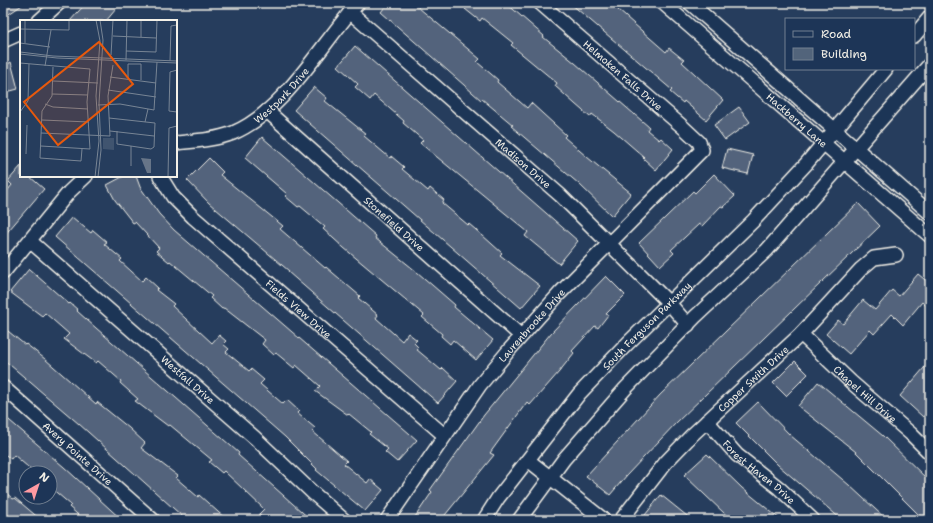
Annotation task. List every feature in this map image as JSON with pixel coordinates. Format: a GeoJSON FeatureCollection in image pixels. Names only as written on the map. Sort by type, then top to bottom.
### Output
{"type":"FeatureCollection","features":[{"type":"Feature","properties":{"kind":"street"},"geometry":{"type":"LineString","coordinates":[[40,20],[58,3]]}},
{"type":"Feature","properties":{"kind":"street","name":"Helmoken Falls Drive"},"geometry":{"type":"LineString","coordinates":[[540,3],[684,128],[699,142],[702,150]]}},
{"type":"Feature","properties":{"kind":"street","name":"Hackberry Lane"},"geometry":{"type":"LineString","coordinates":[[664,3],[930,236]]}},
{"type":"Feature","properties":{"kind":"street","name":"Hackberry Lane"},"geometry":{"type":"LineString","coordinates":[[690,3],[930,213]]}},
{"type":"Feature","properties":{"kind":"street","name":"Westpark Drive"},"geometry":{"type":"LineString","coordinates":[[177,143],[201,140],[233,132],[249,125],[267,111],[306,68],[354,7]]}},
{"type":"Feature","properties":{"kind":"street","name":"Madison Drive"},"geometry":{"type":"LineString","coordinates":[[354,7],[560,195],[669,303],[688,325]]}},
{"type":"Feature","properties":{"kind":"street"},"geometry":{"type":"LineString","coordinates":[[915,35],[930,17]]}},
{"type":"Feature","properties":{"kind":"street"},"geometry":{"type":"LineString","coordinates":[[3,40],[20,33]]}},
{"type":"Feature","properties":{"kind":"street"},"geometry":{"type":"LineString","coordinates":[[519,520],[550,478],[625,389],[688,325],[767,250],[930,64]]}},
{"type":"Feature","properties":{"kind":"street","name":"South Ferguson Parkway"},"geometry":{"type":"LineString","coordinates":[[484,520],[498,498],[579,394],[628,343],[753,221],[823,143],[885,70]]}},
{"type":"Feature","properties":{"kind":"street","name":"Stonefield Drive"},"geometry":{"type":"LineString","coordinates":[[267,111],[521,336]]}},
{"type":"Feature","properties":{"kind":"street","name":"Laurenbrooke Drive"},"geometry":{"type":"LineString","coordinates":[[387,520],[444,435],[480,385],[521,336],[560,293],[702,150]]}},
{"type":"Feature","properties":{"kind":"street"},"geometry":{"type":"LineString","coordinates":[[3,273],[69,192],[85,177]]}},
{"type":"Feature","properties":{"kind":"street","name":"Fields View Drive"},"geometry":{"type":"LineString","coordinates":[[161,177],[173,197],[193,217],[444,435]]}},
{"type":"Feature","properties":{"kind":"street","name":"Westfall Drive"},"geometry":{"type":"LineString","coordinates":[[30,241],[255,438],[313,494],[344,520]]}},
{"type":"Feature","properties":{"kind":"street","name":"Copper Swith Drive"},"geometry":{"type":"LineString","coordinates":[[621,520],[666,462],[707,421],[801,334],[861,269],[874,258],[896,255]]}},
{"type":"Feature","properties":{"kind":"street","name":"Chapel Hill Drive"},"geometry":{"type":"LineString","coordinates":[[801,334],[851,382],[928,448]]}},
{"type":"Feature","properties":{"kind":"street","name":"Avery Pointe Drive"},"geometry":{"type":"LineString","coordinates":[[3,387],[153,520]]}},
{"type":"Feature","properties":{"kind":"street","name":"Forest Haven Drive"},"geometry":{"type":"LineString","coordinates":[[707,421],[737,455],[779,488],[813,520]]}},
{"type":"Feature","properties":{"kind":"street"},"geometry":{"type":"LineString","coordinates":[[528,460],[604,520]]}},
{"type":"Feature","properties":{"kind":"building"},"geometry":{"type":"Polygon","coordinates":[[[3,3],[25,3],[3,18],[3,3]]]}},
{"type":"Feature","properties":{"kind":"building"},"geometry":{"type":"Polygon","coordinates":[[[86,3],[121,3],[107,20],[71,20],[86,3]]]}},
{"type":"Feature","properties":{"kind":"building"},"geometry":{"type":"Polygon","coordinates":[[[388,3],[413,3],[480,59],[477,62],[498,80],[497,82],[527,108],[531,103],[566,135],[564,137],[631,193],[612,216],[579,184],[511,126],[513,125],[482,99],[481,100],[381,12],[388,3]]]}},
{"type":"Feature","properties":{"kind":"building"},"geometry":{"type":"Polygon","coordinates":[[[470,3],[506,3],[544,36],[543,37],[649,127],[647,130],[659,140],[661,138],[673,149],[656,170],[643,158],[644,157],[614,131],[592,114],[590,117],[575,104],[555,86],[557,83],[511,45],[513,43],[482,18],[480,21],[465,9],[470,3]]]}},
{"type":"Feature","properties":{"kind":"building"},"geometry":{"type":"Polygon","coordinates":[[[570,3],[615,3],[620,7],[618,10],[666,52],[669,48],[684,60],[682,62],[723,100],[706,120],[684,101],[683,103],[670,92],[672,90],[570,3]]]}},
{"type":"Feature","properties":{"kind":"building"},"geometry":{"type":"Polygon","coordinates":[[[355,46],[578,241],[559,264],[525,236],[528,232],[420,143],[423,140],[403,123],[404,121],[374,95],[370,100],[355,87],[358,84],[338,66],[355,46]]]}},
{"type":"Feature","properties":{"kind":"building"},"geometry":{"type":"Polygon","coordinates":[[[11,62],[18,89],[3,93],[3,67],[11,62]]]}},
{"type":"Feature","properties":{"kind":"building"},"geometry":{"type":"Polygon","coordinates":[[[314,87],[327,98],[325,101],[366,134],[364,136],[390,158],[391,156],[404,167],[402,169],[428,191],[430,188],[444,200],[442,203],[502,253],[500,255],[540,286],[521,308],[294,110],[314,87]]]}},
{"type":"Feature","properties":{"kind":"building"},"geometry":{"type":"Polygon","coordinates":[[[739,107],[750,122],[725,140],[714,125],[739,107]]]}},
{"type":"Feature","properties":{"kind":"building"},"geometry":{"type":"Polygon","coordinates":[[[262,137],[376,236],[375,238],[417,272],[455,305],[454,307],[493,340],[476,360],[453,340],[450,344],[441,336],[442,334],[422,317],[424,315],[344,248],[323,229],[325,227],[300,206],[298,207],[285,196],[287,194],[245,158],[262,137]]]}},
{"type":"Feature","properties":{"kind":"building"},"geometry":{"type":"Polygon","coordinates":[[[727,149],[753,155],[748,174],[722,168],[727,149]]]}},
{"type":"Feature","properties":{"kind":"building"},"geometry":{"type":"Polygon","coordinates":[[[209,158],[223,172],[220,175],[283,226],[280,229],[360,296],[358,298],[378,315],[376,318],[402,341],[408,333],[417,340],[414,343],[418,347],[416,349],[441,370],[443,368],[457,381],[438,403],[288,272],[289,271],[209,203],[187,180],[209,158]]]}},
{"type":"Feature","properties":{"kind":"building"},"geometry":{"type":"Polygon","coordinates":[[[20,167],[20,177],[30,177],[44,189],[3,237],[3,196],[12,185],[8,181],[20,167]]]}},
{"type":"Feature","properties":{"kind":"building"},"geometry":{"type":"Polygon","coordinates":[[[714,174],[735,196],[723,207],[721,206],[702,226],[699,224],[671,250],[674,253],[660,266],[639,243],[693,191],[695,193],[714,174]]]}},
{"type":"Feature","properties":{"kind":"building"},"geometry":{"type":"Polygon","coordinates":[[[122,177],[136,177],[140,187],[159,214],[174,230],[417,440],[397,462],[385,452],[388,449],[369,434],[371,432],[349,414],[348,415],[315,391],[320,386],[296,365],[294,368],[276,353],[274,355],[262,344],[265,340],[224,308],[222,309],[210,298],[212,296],[156,251],[159,248],[135,222],[133,223],[115,200],[107,185],[122,177]]]}},
{"type":"Feature","properties":{"kind":"building"},"geometry":{"type":"Polygon","coordinates":[[[858,203],[880,226],[676,423],[610,495],[586,476],[660,395],[858,203]]]}},
{"type":"Feature","properties":{"kind":"building"},"geometry":{"type":"Polygon","coordinates":[[[72,217],[91,233],[93,230],[107,242],[104,244],[122,259],[120,261],[142,281],[146,277],[158,288],[156,290],[174,304],[172,306],[212,343],[219,335],[226,341],[223,344],[229,349],[226,352],[249,371],[251,369],[264,380],[260,384],[283,404],[287,400],[299,411],[297,413],[315,428],[312,431],[347,461],[344,464],[367,483],[370,479],[383,490],[365,511],[316,470],[317,469],[285,437],[55,237],[72,217]]]}},
{"type":"Feature","properties":{"kind":"building"},"geometry":{"type":"Polygon","coordinates":[[[29,269],[78,310],[77,311],[96,328],[239,453],[238,455],[311,520],[266,520],[259,514],[264,509],[224,471],[222,473],[209,462],[212,460],[170,425],[168,426],[135,401],[138,399],[120,383],[121,381],[98,361],[96,363],[64,339],[69,334],[45,313],[42,316],[10,292],[29,269]]]}},
{"type":"Feature","properties":{"kind":"building"},"geometry":{"type":"Polygon","coordinates":[[[918,274],[930,284],[930,309],[922,302],[903,325],[892,314],[874,334],[870,330],[849,354],[826,334],[838,320],[843,324],[863,300],[875,310],[892,290],[899,296],[918,274]]]}},
{"type":"Feature","properties":{"kind":"building"},"geometry":{"type":"Polygon","coordinates":[[[606,276],[625,295],[606,314],[608,315],[598,328],[595,326],[572,351],[574,353],[530,405],[527,402],[490,453],[494,455],[441,520],[413,520],[432,492],[430,490],[484,415],[551,333],[606,276]]]}},
{"type":"Feature","properties":{"kind":"building"},"geometry":{"type":"Polygon","coordinates":[[[3,327],[45,359],[96,404],[97,402],[129,428],[145,443],[141,448],[178,476],[176,478],[198,497],[199,495],[227,520],[186,520],[79,424],[3,359],[3,327]]]}},
{"type":"Feature","properties":{"kind":"building"},"geometry":{"type":"Polygon","coordinates":[[[795,361],[808,374],[786,396],[773,383],[795,361]]]}},
{"type":"Feature","properties":{"kind":"building"},"geometry":{"type":"Polygon","coordinates":[[[930,361],[930,409],[923,417],[900,396],[930,361]]]}},
{"type":"Feature","properties":{"kind":"building"},"geometry":{"type":"Polygon","coordinates":[[[818,382],[883,436],[930,482],[930,520],[924,520],[856,452],[798,406],[818,382]]]}},
{"type":"Feature","properties":{"kind":"building"},"geometry":{"type":"Polygon","coordinates":[[[758,402],[790,435],[849,485],[887,520],[842,520],[778,465],[736,423],[758,402]]]}},
{"type":"Feature","properties":{"kind":"building"},"geometry":{"type":"Polygon","coordinates":[[[3,415],[64,467],[122,520],[84,520],[69,507],[71,505],[58,494],[58,465],[26,465],[14,455],[11,459],[3,453],[3,415]]]}},
{"type":"Feature","properties":{"kind":"building"},"geometry":{"type":"Polygon","coordinates":[[[707,454],[742,488],[781,520],[732,520],[724,513],[684,475],[707,454]]]}},
{"type":"Feature","properties":{"kind":"building"},"geometry":{"type":"Polygon","coordinates":[[[3,490],[13,499],[15,498],[18,501],[18,505],[23,505],[41,520],[3,520],[3,490]]]}},
{"type":"Feature","properties":{"kind":"building"},"geometry":{"type":"Polygon","coordinates":[[[661,495],[692,520],[641,520],[661,495]]]}}]}
